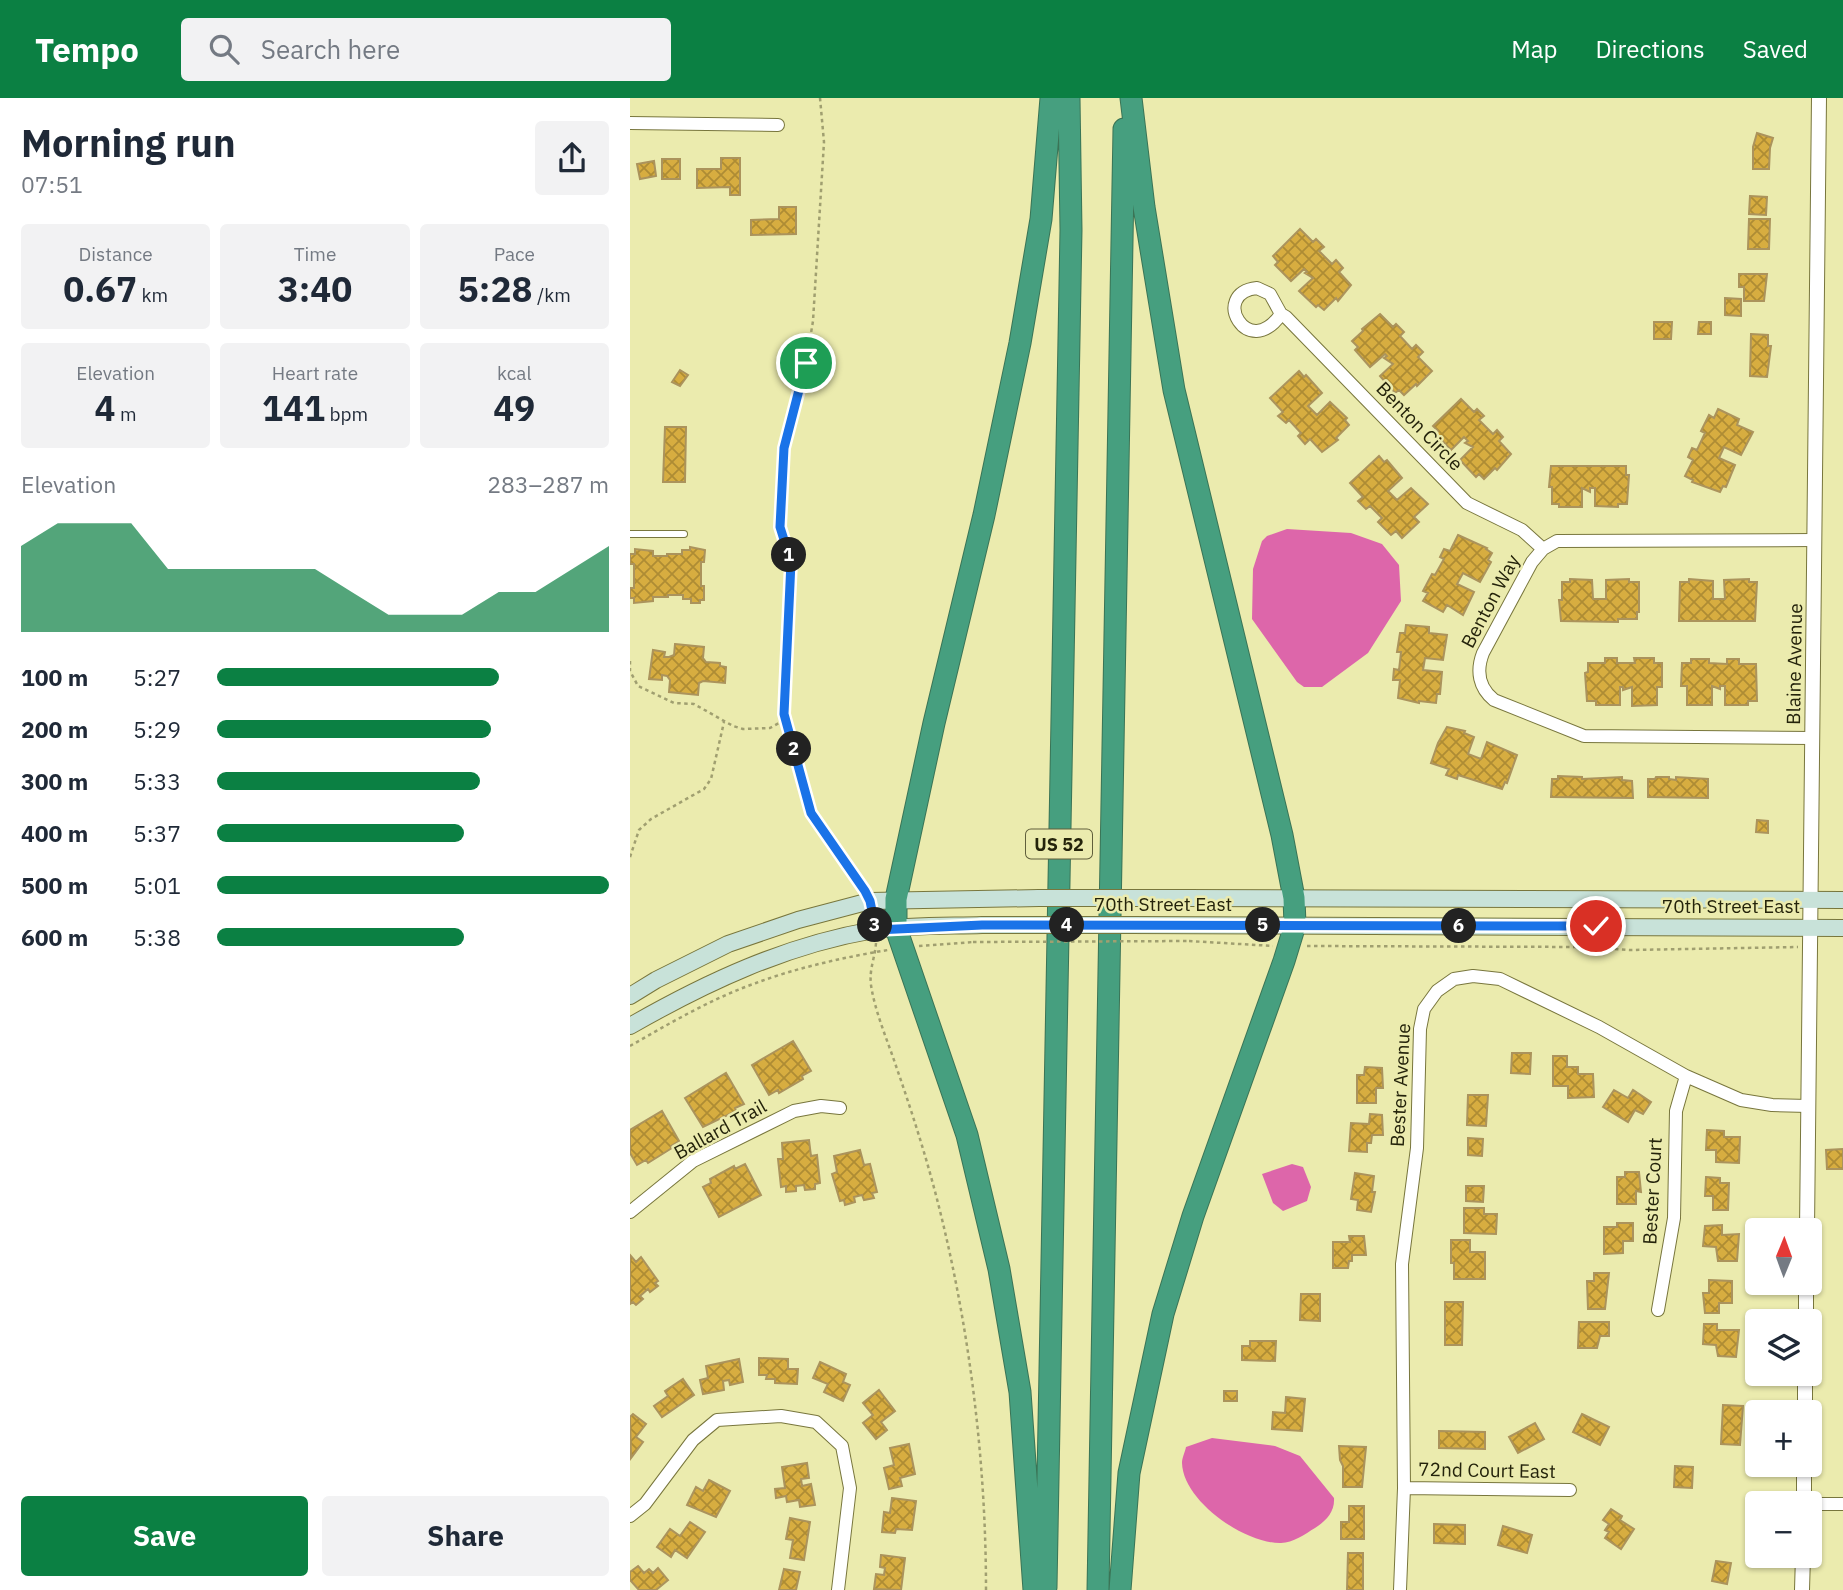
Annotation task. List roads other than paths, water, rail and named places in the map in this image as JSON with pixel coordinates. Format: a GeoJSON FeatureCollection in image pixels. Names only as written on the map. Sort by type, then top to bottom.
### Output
{"type":"FeatureCollection","features":[{"type":"Feature","properties":{"kind":"highway"},"geometry":{"type":"LineString","coordinates":[[1034,1590],[1020,1392],[999,1269],[967,1135],[892,935],[896,900],[934,723],[984,515],[1020,343],[1041,219],[1051,98]]}},
{"type":"Feature","properties":{"kind":"highway","name":"US 52"},"geometry":{"type":"LineString","coordinates":[[1046,1590],[1071,230],[1069,98]]}},
{"type":"Feature","properties":{"kind":"highway","name":"US 52"},"geometry":{"type":"LineString","coordinates":[[1098,1590],[1125,98]]}},
{"type":"Feature","properties":{"kind":"highway"},"geometry":{"type":"LineString","coordinates":[[1120,1590],[1129,1473],[1163,1314],[1193,1216],[1295,925],[1294,898],[1279,822],[1174,390],[1146,219],[1131,98]]}},
{"type":"Feature","properties":{"kind":"main road","name":"70th Street East"},"geometry":{"type":"LineString","coordinates":[[630,996],[728,944],[798,919],[870,901],[981,898],[1843,900]]}},
{"type":"Feature","properties":{"kind":"main road","name":"70th Street East"},"geometry":{"type":"LineString","coordinates":[[630,1026],[684,995],[778,954],[817,943],[982,925],[1843,928]]}},
{"type":"Feature","properties":{"kind":"street","name":"Blaine Avenue"},"geometry":{"type":"LineString","coordinates":[[1807,1218],[1819,98]]}},
{"type":"Feature","properties":{"kind":"street"},"geometry":{"type":"LineString","coordinates":[[630,123],[778,125]]}},
{"type":"Feature","properties":{"kind":"street","name":"Benton Circle"},"geometry":{"type":"LineString","coordinates":[[1281,314],[1467,503],[1522,530],[1543,549]]}},
{"type":"Feature","properties":{"kind":"street","name":"Benton Way"},"geometry":{"type":"LineString","coordinates":[[1813,738],[1596,737],[1573,733],[1494,700],[1480,681],[1480,660],[1532,562],[1543,549],[1557,541],[1815,540]]}},
{"type":"Feature","properties":{"kind":"street","name":"Bester Avenue"},"geometry":{"type":"LineString","coordinates":[[1400,1590],[1404,1488],[1402,1264],[1417,1147],[1420,1029],[1424,1009],[1437,991],[1454,979],[1473,976],[1500,979],[1599,1027],[1686,1076],[1741,1100],[1772,1105],[1808,1106]]}},
{"type":"Feature","properties":{"kind":"street","name":"Bester Court"},"geometry":{"type":"LineString","coordinates":[[1658,1310],[1674,1218],[1676,1111],[1686,1076]]}},
{"type":"Feature","properties":{"kind":"street","name":"Ballard Trail"},"geometry":{"type":"LineString","coordinates":[[630,1212],[693,1161],[794,1111],[821,1106],[840,1108]]}},
{"type":"Feature","properties":{"kind":"street"},"geometry":{"type":"LineString","coordinates":[[630,1516],[645,1504],[693,1440],[717,1420],[782,1416],[816,1422],[842,1446],[850,1488],[838,1590]]}},
{"type":"Feature","properties":{"kind":"street","name":"72nd Court East"},"geometry":{"type":"LineString","coordinates":[[1404,1488],[1570,1490]]}},
{"type":"Feature","properties":{"kind":"street"},"geometry":{"type":"LineString","coordinates":[[1822,1504],[1843,1504]]}},
{"type":"Feature","properties":{"kind":"street"},"geometry":{"type":"LineString","coordinates":[[1802,1590],[1803,1568]]}},
{"type":"Feature","properties":{"kind":"lane"},"geometry":{"type":"LineString","coordinates":[[630,534],[684,534]]}}]}
